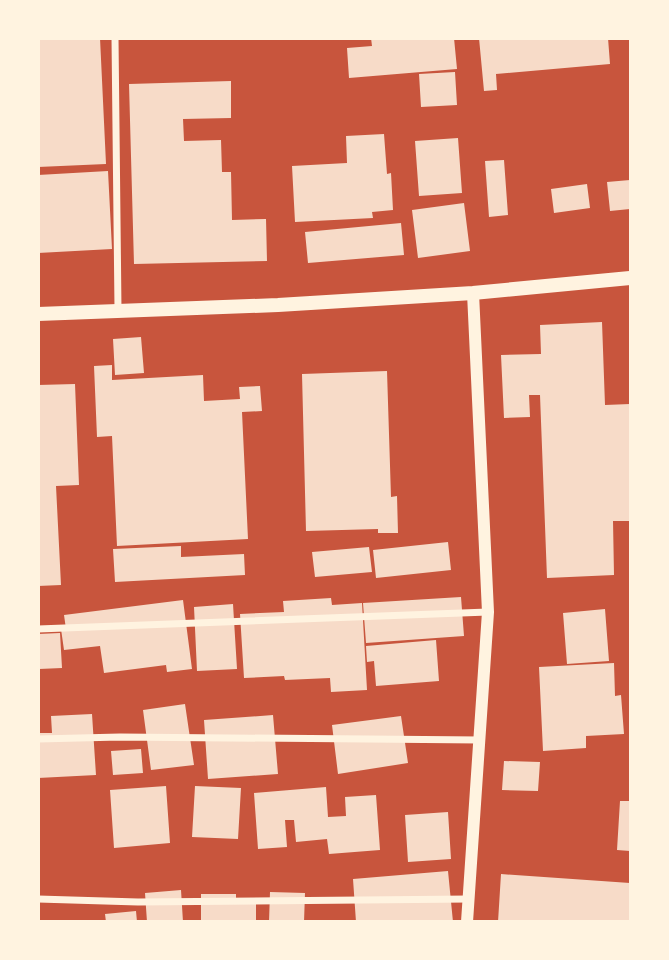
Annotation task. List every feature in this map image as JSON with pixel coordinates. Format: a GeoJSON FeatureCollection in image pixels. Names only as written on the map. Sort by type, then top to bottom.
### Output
{"type":"FeatureCollection","features":[{"type":"Feature","properties":{"kind":"main road"},"geometry":{"type":"LineString","coordinates":[[38,314],[473,293],[631,278]]}},
{"type":"Feature","properties":{"kind":"street"},"geometry":{"type":"LineString","coordinates":[[115,38],[118,309]]}},
{"type":"Feature","properties":{"kind":"street"},"geometry":{"type":"LineString","coordinates":[[467,922],[488,612],[473,293]]}},
{"type":"Feature","properties":{"kind":"street"},"geometry":{"type":"LineString","coordinates":[[38,629],[488,612]]}},
{"type":"Feature","properties":{"kind":"street"},"geometry":{"type":"LineString","coordinates":[[38,739],[134,737],[481,740]]}},
{"type":"Feature","properties":{"kind":"street"},"geometry":{"type":"LineString","coordinates":[[38,899],[138,902],[469,899]]}},
{"type":"Feature","properties":{"kind":"building"},"geometry":{"type":"Polygon","coordinates":[[[38,38],[100,38],[106,164],[38,167],[38,38]]]}},
{"type":"Feature","properties":{"kind":"building"},"geometry":{"type":"Polygon","coordinates":[[[371,38],[454,38],[457,69],[349,78],[347,48],[372,46],[371,38]]]}},
{"type":"Feature","properties":{"kind":"building"},"geometry":{"type":"Polygon","coordinates":[[[479,38],[608,38],[610,64],[496,74],[497,90],[484,91],[479,38]]]}},
{"type":"Feature","properties":{"kind":"building"},"geometry":{"type":"Polygon","coordinates":[[[455,72],[457,105],[421,107],[419,74],[455,72]]]}},
{"type":"Feature","properties":{"kind":"building"},"geometry":{"type":"Polygon","coordinates":[[[231,81],[231,118],[183,119],[184,141],[221,140],[222,172],[231,172],[232,220],[266,219],[267,261],[134,264],[129,84],[231,81]]]}},
{"type":"Feature","properties":{"kind":"building"},"geometry":{"type":"Polygon","coordinates":[[[384,134],[387,174],[391,173],[393,210],[372,212],[373,218],[295,222],[292,166],[347,163],[346,136],[384,134]]]}},
{"type":"Feature","properties":{"kind":"building"},"geometry":{"type":"Polygon","coordinates":[[[458,138],[462,193],[419,196],[415,141],[458,138]]]}},
{"type":"Feature","properties":{"kind":"building"},"geometry":{"type":"Polygon","coordinates":[[[504,160],[508,215],[489,217],[485,161],[504,160]]]}},
{"type":"Feature","properties":{"kind":"building"},"geometry":{"type":"Polygon","coordinates":[[[108,171],[112,249],[38,253],[38,175],[108,171]]]}},
{"type":"Feature","properties":{"kind":"building"},"geometry":{"type":"Polygon","coordinates":[[[630,180],[630,209],[610,211],[607,182],[630,180]]]}},
{"type":"Feature","properties":{"kind":"building"},"geometry":{"type":"Polygon","coordinates":[[[587,184],[590,208],[554,213],[551,189],[587,184]]]}},
{"type":"Feature","properties":{"kind":"building"},"geometry":{"type":"Polygon","coordinates":[[[464,203],[470,251],[418,258],[412,210],[464,203]]]}},
{"type":"Feature","properties":{"kind":"building"},"geometry":{"type":"Polygon","coordinates":[[[401,223],[404,255],[308,263],[305,232],[401,223]]]}},
{"type":"Feature","properties":{"kind":"building"},"geometry":{"type":"Polygon","coordinates":[[[602,322],[605,405],[630,404],[630,521],[613,521],[614,575],[547,578],[540,395],[529,395],[530,417],[504,418],[501,355],[541,354],[540,325],[602,322]]]}},
{"type":"Feature","properties":{"kind":"building"},"geometry":{"type":"Polygon","coordinates":[[[141,337],[144,373],[115,375],[113,339],[141,337]]]}},
{"type":"Feature","properties":{"kind":"building"},"geometry":{"type":"Polygon","coordinates":[[[112,365],[112,380],[203,375],[204,401],[240,399],[239,387],[260,386],[262,411],[242,412],[248,539],[117,546],[112,436],[97,437],[94,366],[112,365]]]}},
{"type":"Feature","properties":{"kind":"building"},"geometry":{"type":"Polygon","coordinates":[[[387,371],[391,497],[397,496],[398,533],[378,533],[378,529],[306,531],[302,374],[387,371]]]}},
{"type":"Feature","properties":{"kind":"building"},"geometry":{"type":"Polygon","coordinates":[[[75,384],[79,485],[56,486],[61,585],[38,586],[38,385],[75,384]]]}},
{"type":"Feature","properties":{"kind":"building"},"geometry":{"type":"Polygon","coordinates":[[[448,542],[451,570],[376,578],[373,550],[448,542]]]}},
{"type":"Feature","properties":{"kind":"building"},"geometry":{"type":"Polygon","coordinates":[[[181,546],[181,557],[244,554],[245,575],[115,582],[113,549],[181,546]]]}},
{"type":"Feature","properties":{"kind":"building"},"geometry":{"type":"Polygon","coordinates":[[[369,547],[372,572],[315,577],[312,552],[369,547]]]}},
{"type":"Feature","properties":{"kind":"building"},"geometry":{"type":"Polygon","coordinates":[[[461,597],[464,636],[366,643],[363,603],[461,597]]]}},
{"type":"Feature","properties":{"kind":"building"},"geometry":{"type":"Polygon","coordinates":[[[331,598],[332,605],[362,603],[367,690],[331,692],[330,678],[244,678],[240,614],[284,612],[283,601],[331,598]]]}},
{"type":"Feature","properties":{"kind":"building"},"geometry":{"type":"Polygon","coordinates":[[[183,600],[192,669],[167,672],[166,665],[104,673],[100,646],[64,650],[61,629],[66,629],[64,615],[183,600]]]}},
{"type":"Feature","properties":{"kind":"building"},"geometry":{"type":"Polygon","coordinates":[[[233,604],[237,669],[197,671],[194,607],[233,604]]]}},
{"type":"Feature","properties":{"kind":"building"},"geometry":{"type":"Polygon","coordinates":[[[605,609],[609,661],[567,664],[563,613],[605,609]]]}},
{"type":"Feature","properties":{"kind":"building"},"geometry":{"type":"Polygon","coordinates":[[[60,633],[62,668],[39,669],[38,634],[60,633]]]}},
{"type":"Feature","properties":{"kind":"building"},"geometry":{"type":"Polygon","coordinates":[[[436,640],[439,681],[376,686],[374,661],[367,662],[366,646],[436,640]]]}},
{"type":"Feature","properties":{"kind":"building"},"geometry":{"type":"Polygon","coordinates":[[[614,663],[615,696],[621,695],[624,734],[586,736],[586,748],[543,751],[539,667],[614,663]]]}},
{"type":"Feature","properties":{"kind":"building"},"geometry":{"type":"Polygon","coordinates":[[[185,704],[194,765],[151,770],[143,710],[185,704]]]}},
{"type":"Feature","properties":{"kind":"building"},"geometry":{"type":"Polygon","coordinates":[[[92,714],[96,775],[38,778],[38,733],[52,733],[51,716],[92,714]]]}},
{"type":"Feature","properties":{"kind":"building"},"geometry":{"type":"Polygon","coordinates":[[[273,715],[278,774],[208,779],[204,720],[273,715]]]}},
{"type":"Feature","properties":{"kind":"building"},"geometry":{"type":"Polygon","coordinates":[[[401,716],[408,763],[338,774],[332,725],[401,716]]]}},
{"type":"Feature","properties":{"kind":"building"},"geometry":{"type":"Polygon","coordinates":[[[141,749],[143,773],[113,775],[111,751],[141,749]]]}},
{"type":"Feature","properties":{"kind":"building"},"geometry":{"type":"Polygon","coordinates":[[[504,761],[540,762],[538,791],[502,790],[504,761]]]}},
{"type":"Feature","properties":{"kind":"building"},"geometry":{"type":"Polygon","coordinates":[[[166,786],[170,843],[114,848],[110,790],[166,786]]]}},
{"type":"Feature","properties":{"kind":"building"},"geometry":{"type":"Polygon","coordinates":[[[195,786],[241,788],[238,839],[192,837],[195,786]]]}},
{"type":"Feature","properties":{"kind":"building"},"geometry":{"type":"Polygon","coordinates":[[[326,787],[328,817],[346,816],[345,797],[376,795],[380,850],[329,854],[327,839],[296,842],[294,820],[285,820],[287,847],[258,849],[254,793],[326,787]]]}},
{"type":"Feature","properties":{"kind":"building"},"geometry":{"type":"Polygon","coordinates":[[[620,801],[630,801],[630,851],[617,850],[620,801]]]}},
{"type":"Feature","properties":{"kind":"building"},"geometry":{"type":"Polygon","coordinates":[[[448,812],[451,859],[408,862],[405,815],[448,812]]]}},
{"type":"Feature","properties":{"kind":"building"},"geometry":{"type":"Polygon","coordinates":[[[448,871],[453,922],[356,922],[353,879],[448,871]]]}},
{"type":"Feature","properties":{"kind":"building"},"geometry":{"type":"Polygon","coordinates":[[[501,874],[630,883],[630,922],[498,922],[501,874]]]}},
{"type":"Feature","properties":{"kind":"building"},"geometry":{"type":"Polygon","coordinates":[[[181,890],[183,922],[147,922],[145,893],[181,890]]]}},
{"type":"Feature","properties":{"kind":"building"},"geometry":{"type":"Polygon","coordinates":[[[270,892],[305,893],[304,922],[269,922],[270,892]]]}},
{"type":"Feature","properties":{"kind":"building"},"geometry":{"type":"Polygon","coordinates":[[[201,894],[236,894],[236,904],[256,904],[256,922],[201,922],[201,894]]]}},
{"type":"Feature","properties":{"kind":"building"},"geometry":{"type":"Polygon","coordinates":[[[136,911],[137,922],[106,922],[105,914],[136,911]]]}}]}
